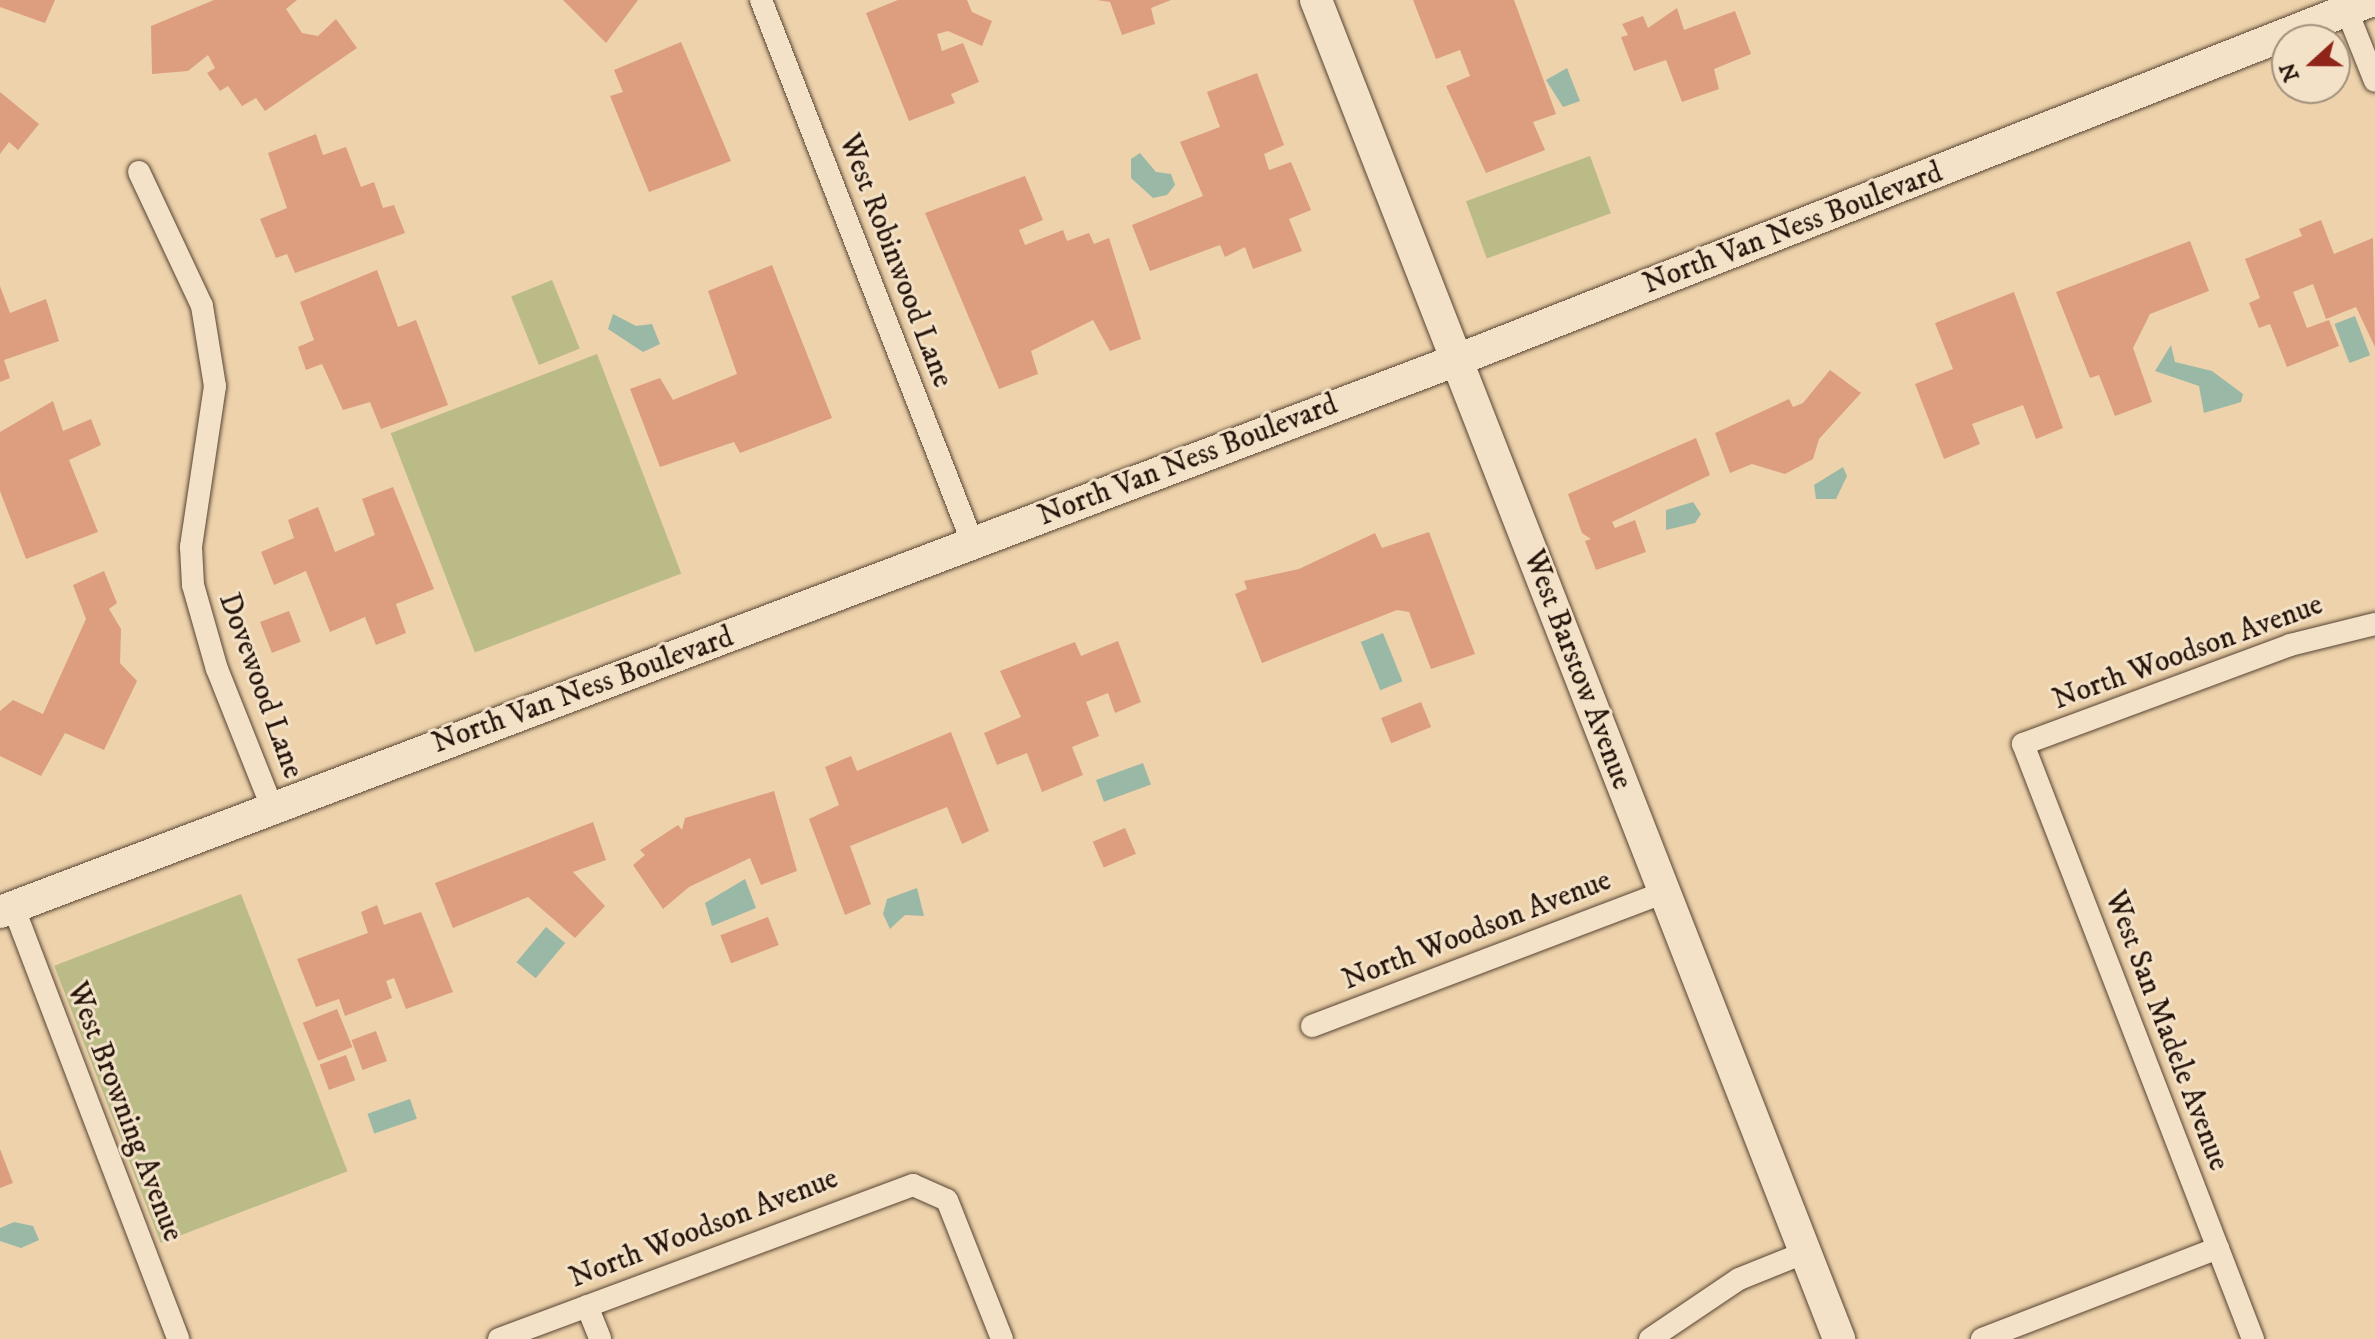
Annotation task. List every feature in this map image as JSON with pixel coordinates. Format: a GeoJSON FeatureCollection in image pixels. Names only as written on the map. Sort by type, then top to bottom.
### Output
{"type":"FeatureCollection","features":[{"type":"Feature","properties":{"kind":"street","name":"West Robinwood Lane"},"geometry":{"type":"LineString","coordinates":[[761,0],[973,544]]}},
{"type":"Feature","properties":{"kind":"street","name":"West Barstow Avenue"},"geometry":{"type":"LineString","coordinates":[[1316,0],[1839,1339]]}},
{"type":"Feature","properties":{"kind":"street","name":"North Van Ness Boulevard"},"geometry":{"type":"LineString","coordinates":[[7,909],[271,805],[1457,360],[2360,6]]}},
{"type":"Feature","properties":{"kind":"street"},"geometry":{"type":"LineString","coordinates":[[2360,6],[2375,81]]}},
{"type":"Feature","properties":{"kind":"street","name":"Dovewood Lane"},"geometry":{"type":"LineString","coordinates":[[139,172],[202,306],[215,386],[191,547],[193,585],[217,669],[271,805]]}},
{"type":"Feature","properties":{"kind":"street","name":"North Woodson Avenue"},"geometry":{"type":"LineString","coordinates":[[2023,744],[2290,645],[2375,624]]}},
{"type":"Feature","properties":{"kind":"street","name":"West San Madele Avenue"},"geometry":{"type":"LineString","coordinates":[[2023,744],[2253,1339]]}},
{"type":"Feature","properties":{"kind":"street","name":"North Woodson Avenue"},"geometry":{"type":"LineString","coordinates":[[1312,1026],[1663,893]]}},
{"type":"Feature","properties":{"kind":"street","name":"West Browning Avenue"},"geometry":{"type":"LineString","coordinates":[[7,909],[178,1339]]}},
{"type":"Feature","properties":{"kind":"street","name":"North Woodson Avenue"},"geometry":{"type":"LineString","coordinates":[[499,1339],[893,1189],[932,1187],[955,1216],[1002,1339]]}},
{"type":"Feature","properties":{"kind":"street"},"geometry":{"type":"LineString","coordinates":[[1982,1339],[2218,1248]]}},
{"type":"Feature","properties":{"kind":"street"},"geometry":{"type":"LineString","coordinates":[[1650,1339],[1739,1279],[1806,1252]]}},
{"type":"Feature","properties":{"kind":"street"},"geometry":{"type":"LineString","coordinates":[[587,1306],[600,1339]]}},
{"type":"Feature","properties":{"kind":"green space"},"geometry":{"type":"Polygon","coordinates":[[[1590,156],[1611,213],[1487,258],[1466,201],[1590,156]]]}},
{"type":"Feature","properties":{"kind":"green space"},"geometry":{"type":"Polygon","coordinates":[[[552,280],[580,349],[539,365],[511,296],[552,280]]]}},
{"type":"Feature","properties":{"kind":"green space"},"geometry":{"type":"Polygon","coordinates":[[[597,354],[681,573],[475,653],[391,433],[597,354]]]}},
{"type":"Feature","properties":{"kind":"green space"},"geometry":{"type":"Polygon","coordinates":[[[241,894],[347,1171],[161,1243],[54,966],[241,894]]]}},
{"type":"Feature","properties":{"kind":"shaded area"},"geometry":{"type":"Polygon","coordinates":[[[1567,68],[1580,101],[1563,107],[1546,80],[1567,68]]]}},
{"type":"Feature","properties":{"kind":"shaded area"},"geometry":{"type":"Polygon","coordinates":[[[1140,153],[1156,172],[1171,174],[1175,185],[1167,195],[1153,198],[1131,178],[1131,159],[1140,153]]]}},
{"type":"Feature","properties":{"kind":"shaded area"},"geometry":{"type":"Polygon","coordinates":[[[613,314],[636,326],[652,324],[660,344],[643,352],[608,329],[613,314]]]}},
{"type":"Feature","properties":{"kind":"shaded area"},"geometry":{"type":"Polygon","coordinates":[[[2355,316],[2370,355],[2350,363],[2334,324],[2355,316]]]}},
{"type":"Feature","properties":{"kind":"shaded area"},"geometry":{"type":"Polygon","coordinates":[[[2171,345],[2175,362],[2212,371],[2243,394],[2241,402],[2204,413],[2199,386],[2155,371],[2171,345]]]}},
{"type":"Feature","properties":{"kind":"shaded area"},"geometry":{"type":"Polygon","coordinates":[[[1843,467],[1847,476],[1836,499],[1816,499],[1814,485],[1843,467]]]}},
{"type":"Feature","properties":{"kind":"shaded area"},"geometry":{"type":"Polygon","coordinates":[[[1693,502],[1701,514],[1695,523],[1666,530],[1666,510],[1693,502]]]}},
{"type":"Feature","properties":{"kind":"shaded area"},"geometry":{"type":"Polygon","coordinates":[[[1383,633],[1402,681],[1380,690],[1361,642],[1383,633]]]}},
{"type":"Feature","properties":{"kind":"shaded area"},"geometry":{"type":"Polygon","coordinates":[[[1143,763],[1151,785],[1104,802],[1096,780],[1143,763]]]}},
{"type":"Feature","properties":{"kind":"shaded area"},"geometry":{"type":"Polygon","coordinates":[[[745,879],[756,908],[712,926],[705,903],[745,879]]]}},
{"type":"Feature","properties":{"kind":"shaded area"},"geometry":{"type":"Polygon","coordinates":[[[917,888],[924,916],[905,915],[890,929],[883,914],[887,899],[917,888]]]}},
{"type":"Feature","properties":{"kind":"shaded area"},"geometry":{"type":"Polygon","coordinates":[[[546,927],[565,943],[536,978],[516,962],[546,927]]]}},
{"type":"Feature","properties":{"kind":"shaded area"},"geometry":{"type":"Polygon","coordinates":[[[410,1099],[417,1119],[374,1134],[367,1114],[410,1099]]]}},
{"type":"Feature","properties":{"kind":"shaded area"},"geometry":{"type":"Polygon","coordinates":[[[14,1222],[33,1226],[39,1240],[21,1248],[0,1241],[0,1228],[14,1222]]]}},
{"type":"Feature","properties":{"kind":"building"},"geometry":{"type":"Polygon","coordinates":[[[0,0],[55,0],[45,23],[0,7],[0,0]]]}},
{"type":"Feature","properties":{"kind":"building"},"geometry":{"type":"Polygon","coordinates":[[[214,0],[297,0],[286,9],[302,33],[318,36],[336,19],[357,48],[265,111],[256,98],[242,106],[228,86],[220,91],[207,73],[215,68],[208,55],[188,71],[152,74],[151,26],[214,0]]]}},
{"type":"Feature","properties":{"kind":"building"},"geometry":{"type":"Polygon","coordinates":[[[563,0],[638,0],[606,43],[563,0]]]}},
{"type":"Feature","properties":{"kind":"building"},"geometry":{"type":"Polygon","coordinates":[[[898,0],[967,0],[972,12],[992,21],[982,46],[948,31],[937,34],[942,51],[963,43],[979,82],[951,94],[955,103],[909,121],[866,13],[898,0]]]}},
{"type":"Feature","properties":{"kind":"building"},"geometry":{"type":"Polygon","coordinates":[[[1097,0],[1171,0],[1151,8],[1155,24],[1122,35],[1110,2],[1097,0]]]}},
{"type":"Feature","properties":{"kind":"building"},"geometry":{"type":"Polygon","coordinates":[[[1413,0],[1514,0],[1556,114],[1533,122],[1545,150],[1486,173],[1446,86],[1470,76],[1460,50],[1436,59],[1413,0]]]}},
{"type":"Feature","properties":{"kind":"building"},"geometry":{"type":"Polygon","coordinates":[[[1677,8],[1684,30],[1735,11],[1751,54],[1714,69],[1719,89],[1682,102],[1666,60],[1634,71],[1621,37],[1628,35],[1622,24],[1643,16],[1648,28],[1677,8]]]}},
{"type":"Feature","properties":{"kind":"building"},"geometry":{"type":"Polygon","coordinates":[[[681,42],[731,161],[649,192],[610,96],[623,92],[614,70],[681,42]]]}},
{"type":"Feature","properties":{"kind":"building"},"geometry":{"type":"Polygon","coordinates":[[[1257,73],[1284,145],[1264,154],[1269,170],[1291,162],[1311,210],[1289,219],[1302,251],[1253,269],[1245,247],[1225,257],[1220,245],[1150,271],[1132,225],[1203,196],[1180,142],[1220,127],[1207,92],[1257,73]]]}},
{"type":"Feature","properties":{"kind":"building"},"geometry":{"type":"Polygon","coordinates":[[[0,92],[39,124],[18,150],[9,142],[0,154],[0,92]]]}},
{"type":"Feature","properties":{"kind":"building"},"geometry":{"type":"Polygon","coordinates":[[[316,134],[323,155],[346,147],[361,187],[374,182],[383,208],[394,205],[405,233],[295,273],[287,254],[276,258],[260,219],[287,208],[268,153],[316,134]]]}},
{"type":"Feature","properties":{"kind":"building"},"geometry":{"type":"Polygon","coordinates":[[[1025,176],[1043,220],[1019,230],[1025,245],[1063,230],[1067,241],[1089,233],[1094,244],[1109,238],[1141,339],[1110,351],[1093,320],[1031,351],[1038,374],[999,389],[925,213],[1025,176]]]}},
{"type":"Feature","properties":{"kind":"building"},"geometry":{"type":"Polygon","coordinates":[[[2321,220],[2334,254],[2373,238],[2375,347],[2356,307],[2326,319],[2313,284],[2293,292],[2307,328],[2329,320],[2339,346],[2287,367],[2270,324],[2259,328],[2249,303],[2260,298],[2245,259],[2302,236],[2299,229],[2321,220]]]}},
{"type":"Feature","properties":{"kind":"building"},"geometry":{"type":"Polygon","coordinates":[[[2190,241],[2209,291],[2150,314],[2133,348],[2152,402],[2115,416],[2099,375],[2090,378],[2056,292],[2190,241]]]}},
{"type":"Feature","properties":{"kind":"building"},"geometry":{"type":"Polygon","coordinates":[[[772,265],[832,418],[740,453],[734,442],[660,467],[630,389],[660,378],[673,400],[737,374],[708,291],[772,265]]]}},
{"type":"Feature","properties":{"kind":"building"},"geometry":{"type":"Polygon","coordinates":[[[377,270],[398,327],[416,320],[448,405],[381,429],[370,402],[343,410],[322,364],[306,370],[298,347],[314,340],[300,302],[377,270]]]}},
{"type":"Feature","properties":{"kind":"building"},"geometry":{"type":"Polygon","coordinates":[[[0,286],[10,313],[46,299],[59,341],[4,360],[10,378],[0,382],[0,286]]]}},
{"type":"Feature","properties":{"kind":"building"},"geometry":{"type":"Polygon","coordinates":[[[2014,292],[2063,428],[2036,439],[2023,405],[1972,424],[1980,444],[1944,459],[1915,384],[1953,369],[1935,323],[2014,292]]]}},
{"type":"Feature","properties":{"kind":"building"},"geometry":{"type":"Polygon","coordinates":[[[1830,370],[1861,393],[1819,439],[1813,459],[1785,474],[1752,464],[1730,473],[1715,433],[1789,399],[1793,407],[1803,403],[1830,370]]]}},
{"type":"Feature","properties":{"kind":"building"},"geometry":{"type":"Polygon","coordinates":[[[53,401],[63,431],[91,419],[101,445],[69,460],[98,532],[26,559],[0,491],[0,432],[53,401]]]}},
{"type":"Feature","properties":{"kind":"building"},"geometry":{"type":"Polygon","coordinates":[[[1696,438],[1710,475],[1612,522],[1615,528],[1635,520],[1646,552],[1596,570],[1585,541],[1591,539],[1582,533],[1568,494],[1696,438]]]}},
{"type":"Feature","properties":{"kind":"building"},"geometry":{"type":"Polygon","coordinates":[[[393,487],[434,589],[396,604],[406,633],[376,645],[365,617],[330,632],[306,571],[274,585],[261,552],[294,538],[288,520],[318,507],[335,552],[375,535],[362,499],[393,487]]]}},
{"type":"Feature","properties":{"kind":"building"},"geometry":{"type":"Polygon","coordinates":[[[1429,532],[1475,654],[1431,669],[1409,612],[1397,610],[1262,663],[1235,594],[1247,589],[1244,581],[1299,569],[1375,533],[1382,548],[1429,532]]]}},
{"type":"Feature","properties":{"kind":"building"},"geometry":{"type":"Polygon","coordinates":[[[104,571],[117,603],[109,609],[121,629],[120,663],[137,681],[104,750],[65,733],[41,776],[0,756],[0,711],[13,700],[43,714],[86,619],[73,585],[104,571]]]}},
{"type":"Feature","properties":{"kind":"building"},"geometry":{"type":"Polygon","coordinates":[[[289,611],[301,642],[272,653],[260,622],[289,611]]]}},
{"type":"Feature","properties":{"kind":"building"},"geometry":{"type":"Polygon","coordinates":[[[1118,641],[1141,702],[1115,713],[1108,693],[1086,702],[1099,736],[1072,747],[1083,775],[1042,792],[1027,753],[997,765],[984,733],[1021,717],[1000,671],[1075,642],[1081,656],[1118,641]]]}},
{"type":"Feature","properties":{"kind":"building"},"geometry":{"type":"Polygon","coordinates":[[[1421,702],[1431,727],[1391,743],[1381,718],[1421,702]]]}},
{"type":"Feature","properties":{"kind":"building"},"geometry":{"type":"Polygon","coordinates":[[[951,732],[989,831],[962,844],[947,807],[850,846],[871,904],[845,915],[809,819],[839,805],[825,767],[851,756],[857,771],[951,732]]]}},
{"type":"Feature","properties":{"kind":"building"},"geometry":{"type":"Polygon","coordinates":[[[774,791],[797,871],[761,885],[750,858],[689,887],[663,909],[633,865],[645,855],[640,850],[678,825],[682,830],[685,818],[774,791]]]}},
{"type":"Feature","properties":{"kind":"building"},"geometry":{"type":"Polygon","coordinates":[[[593,822],[606,860],[573,872],[605,906],[575,938],[528,897],[453,928],[435,883],[593,822]]]}},
{"type":"Feature","properties":{"kind":"building"},"geometry":{"type":"Polygon","coordinates":[[[1125,828],[1136,854],[1104,867],[1093,842],[1125,828]]]}},
{"type":"Feature","properties":{"kind":"building"},"geometry":{"type":"Polygon","coordinates":[[[377,905],[384,925],[421,912],[453,992],[406,1009],[394,978],[386,981],[392,998],[345,1016],[339,999],[316,1007],[297,959],[368,933],[361,912],[377,905]]]}},
{"type":"Feature","properties":{"kind":"building"},"geometry":{"type":"Polygon","coordinates":[[[768,917],[779,945],[731,963],[720,935],[768,917]]]}},
{"type":"Feature","properties":{"kind":"building"},"geometry":{"type":"Polygon","coordinates":[[[337,1009],[352,1047],[318,1061],[303,1023],[337,1009]]]}},
{"type":"Feature","properties":{"kind":"building"},"geometry":{"type":"Polygon","coordinates":[[[376,1031],[387,1061],[363,1070],[352,1040],[376,1031]]]}},
{"type":"Feature","properties":{"kind":"building"},"geometry":{"type":"Polygon","coordinates":[[[346,1055],[355,1080],[329,1090],[320,1065],[346,1055]]]}},
{"type":"Feature","properties":{"kind":"building"},"geometry":{"type":"Polygon","coordinates":[[[0,1149],[13,1183],[0,1188],[0,1149]]]}}]}
